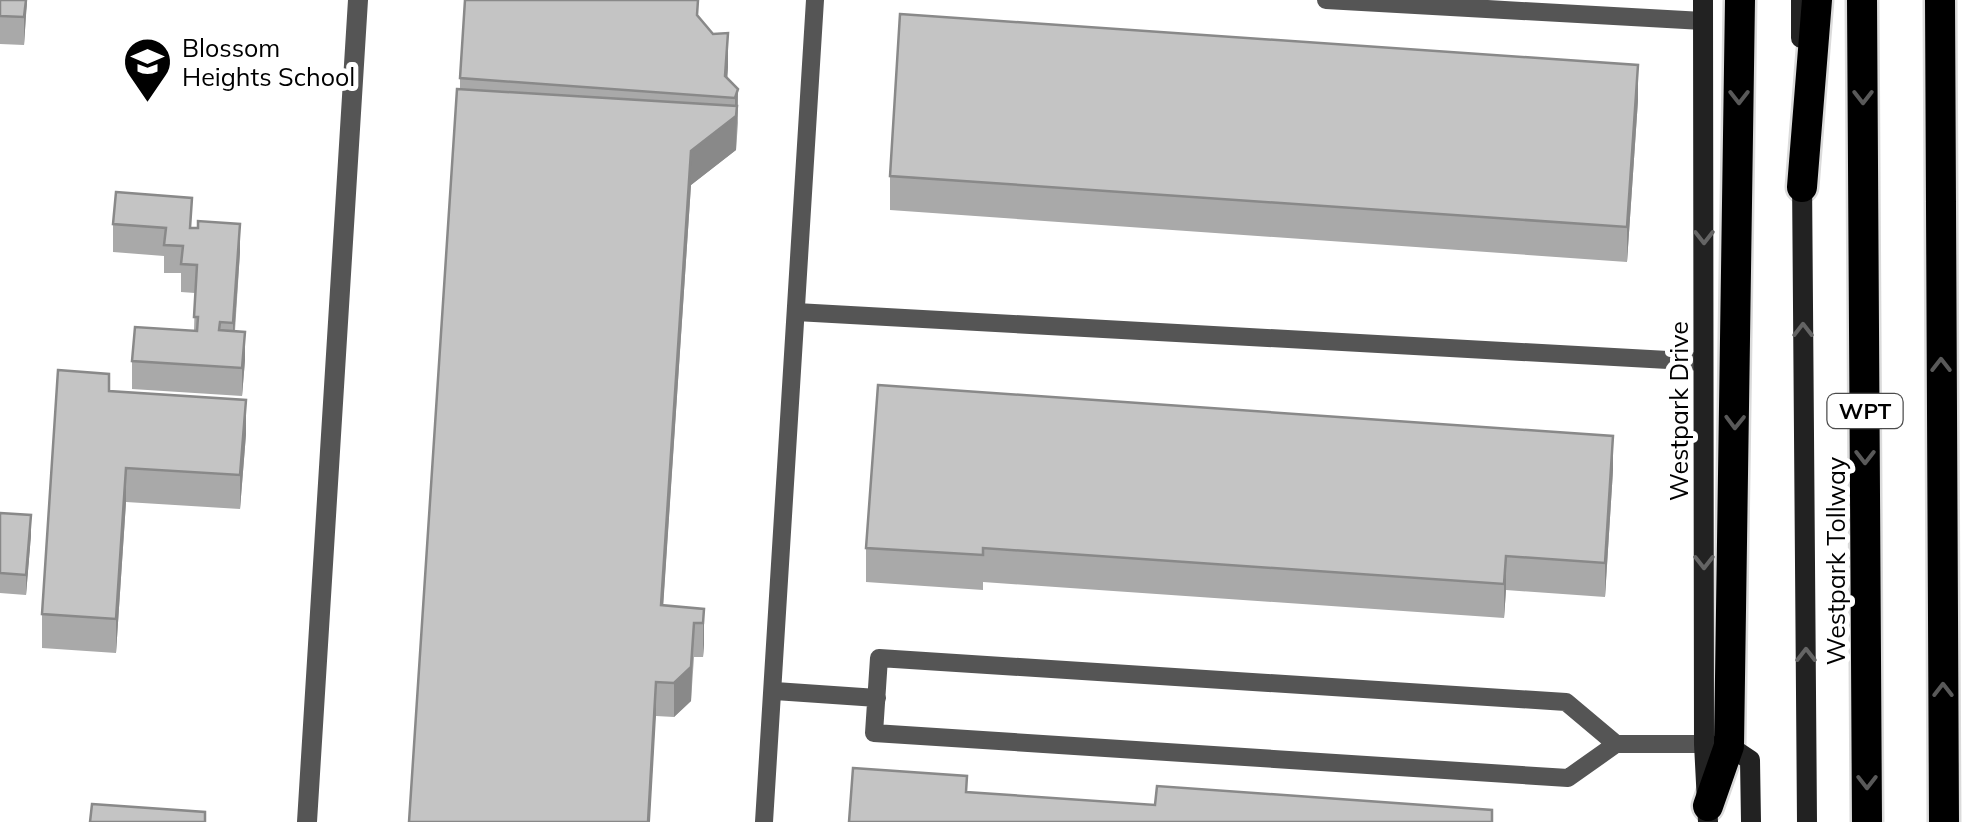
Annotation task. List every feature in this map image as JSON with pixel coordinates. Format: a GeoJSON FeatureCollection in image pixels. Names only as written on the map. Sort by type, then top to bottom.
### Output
{"type":"FeatureCollection","features":[{"type":"Feature","properties":{"kind":"highway"},"geometry":{"type":"LineString","coordinates":[[1708,814],[1716,745],[1740,0]]}},
{"type":"Feature","properties":{"kind":"highway"},"geometry":{"type":"LineString","coordinates":[[1802,187],[1818,0]]}},
{"type":"Feature","properties":{"kind":"highway","name":"Westpark Tollway"},"geometry":{"type":"LineString","coordinates":[[1862,0],[1867,822]]}},
{"type":"Feature","properties":{"kind":"highway"},"geometry":{"type":"LineString","coordinates":[[1940,0],[1944,822]]}},
{"type":"Feature","properties":{"kind":"main road"},"geometry":{"type":"LineString","coordinates":[[1801,0],[1807,822]]}},
{"type":"Feature","properties":{"kind":"main road","name":"Westpark Drive"},"geometry":{"type":"LineString","coordinates":[[1703,10],[1704,362],[1716,745]]}},
{"type":"Feature","properties":{"kind":"main road"},"geometry":{"type":"LineString","coordinates":[[1716,745],[1750,760],[1752,822]]}},
{"type":"Feature","properties":{"kind":"street"},"geometry":{"type":"LineString","coordinates":[[306,822],[358,0]]}},
{"type":"Feature","properties":{"kind":"lane"},"geometry":{"type":"LineString","coordinates":[[764,822],[815,0]]}},
{"type":"Feature","properties":{"kind":"lane"},"geometry":{"type":"LineString","coordinates":[[1326,0],[1703,10]]}},
{"type":"Feature","properties":{"kind":"lane"},"geometry":{"type":"LineString","coordinates":[[796,312],[1704,362]]}},
{"type":"Feature","properties":{"kind":"lane"},"geometry":{"type":"LineString","coordinates":[[1616,744],[1566,702],[879,658],[874,733],[1568,778],[1616,744],[1716,745]]}},
{"type":"Feature","properties":{"kind":"lane"},"geometry":{"type":"LineString","coordinates":[[775,691],[877,698]]}},
{"type":"Feature","properties":{"kind":"building"},"geometry":{"type":"Polygon","coordinates":[[[0,0],[26,0],[24,17],[0,16],[0,0]]]}},
{"type":"Feature","properties":{"kind":"building"},"geometry":{"type":"Polygon","coordinates":[[[465,0],[698,0],[697,15],[713,34],[728,33],[725,76],[738,89],[735,98],[460,78],[465,0]]]}},
{"type":"Feature","properties":{"kind":"building"},"geometry":{"type":"Polygon","coordinates":[[[900,14],[1638,65],[1627,227],[890,176],[900,14]]]}},
{"type":"Feature","properties":{"kind":"building"},"geometry":{"type":"Polygon","coordinates":[[[457,89],[737,106],[736,116],[691,151],[661,605],[704,609],[703,623],[694,623],[691,667],[674,683],[656,682],[648,822],[409,822],[457,89]]]}},
{"type":"Feature","properties":{"kind":"building"},"geometry":{"type":"Polygon","coordinates":[[[116,192],[192,198],[190,228],[198,228],[198,221],[240,224],[233,323],[220,322],[219,330],[245,332],[242,368],[132,361],[135,327],[197,331],[197,265],[181,264],[183,246],[164,245],[166,228],[113,224],[116,192]]]}},
{"type":"Feature","properties":{"kind":"building"},"geometry":{"type":"Polygon","coordinates":[[[58,370],[109,374],[109,391],[246,400],[240,475],[126,468],[116,619],[42,614],[58,370]]]}},
{"type":"Feature","properties":{"kind":"building"},"geometry":{"type":"Polygon","coordinates":[[[878,385],[1613,436],[1605,563],[1506,556],[1504,584],[983,548],[983,555],[866,548],[878,385]]]}},
{"type":"Feature","properties":{"kind":"building"},"geometry":{"type":"Polygon","coordinates":[[[0,513],[31,515],[26,575],[0,573],[0,513]]]}},
{"type":"Feature","properties":{"kind":"building"},"geometry":{"type":"Polygon","coordinates":[[[853,768],[967,776],[966,792],[1155,805],[1157,786],[1492,810],[1492,822],[849,822],[853,768]]]}},
{"type":"Feature","properties":{"kind":"building"},"geometry":{"type":"Polygon","coordinates":[[[92,804],[205,812],[205,822],[90,822],[92,804]]]}},
{"type":"Feature","properties":{"kind":"place","name":"Blossom Heights School"},"geometry":{"type":"Point","coordinates":[147,104]}}]}
